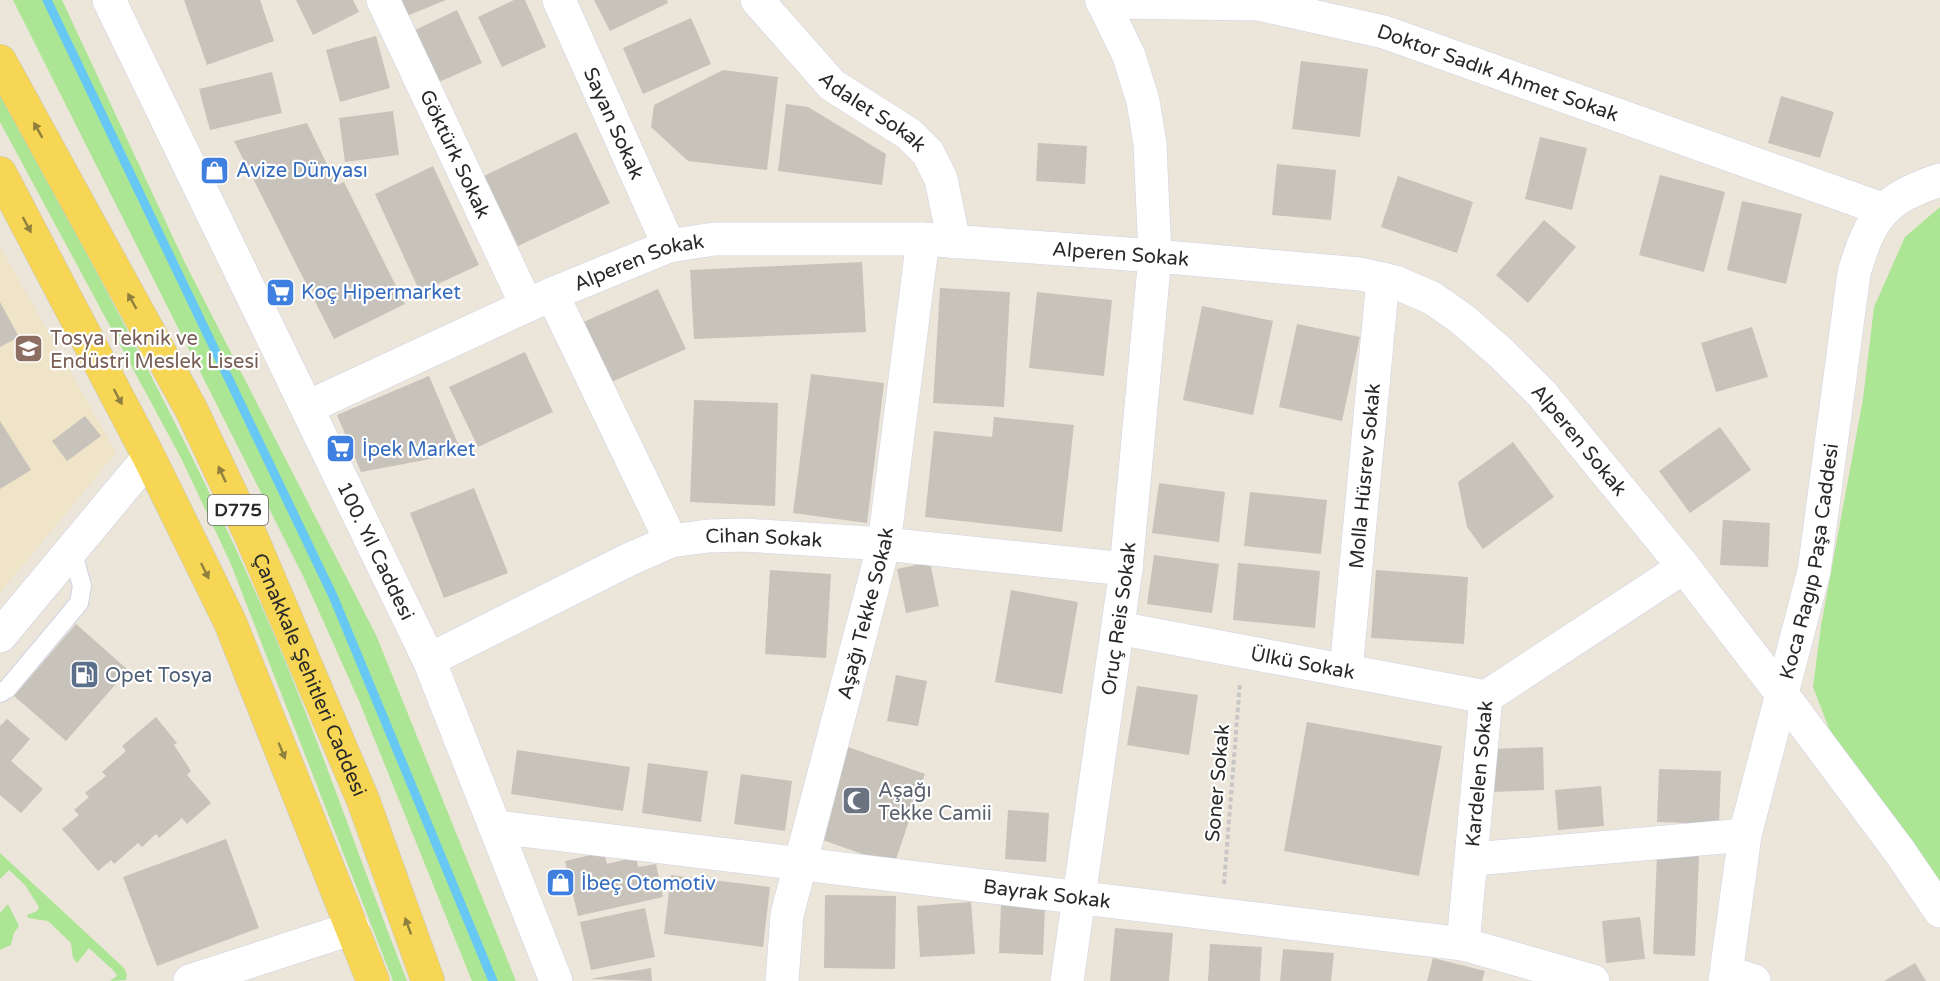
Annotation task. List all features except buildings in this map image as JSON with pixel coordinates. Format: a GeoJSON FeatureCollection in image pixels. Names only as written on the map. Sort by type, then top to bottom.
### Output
{"type":"FeatureCollection","features":[{"type":"Feature","properties":{"kind":"main road","name":"Çanakkale Şehitleri Caddesi"},"geometry":{"type":"LineString","coordinates":[[0,61],[191,409],[250,536],[363,800],[428,981]]}},
{"type":"Feature","properties":{"kind":"main road","name":"D775"},"geometry":{"type":"LineString","coordinates":[[0,173],[149,457],[230,622],[373,981]]}},
{"type":"Feature","properties":{"kind":"street","name":"100. Yıl Caddesi"},"geometry":{"type":"LineString","coordinates":[[109,0],[429,660],[497,826],[556,981]]}},
{"type":"Feature","properties":{"kind":"street","name":"Göktürk Sokak"},"geometry":{"type":"LineString","coordinates":[[383,0],[540,300],[671,541]]}},
{"type":"Feature","properties":{"kind":"street","name":"Sayan Sokak"},"geometry":{"type":"LineString","coordinates":[[559,0],[669,246]]}},
{"type":"Feature","properties":{"kind":"street","name":"Adalet Sokak"},"geometry":{"type":"LineString","coordinates":[[757,0],[832,85],[909,134],[928,153],[941,179],[938,240]]}},
{"type":"Feature","properties":{"kind":"street","name":"Doktor Sadık Ahmet Sokak"},"geometry":{"type":"LineString","coordinates":[[1102,1],[1258,4],[1384,32],[1882,209]]}},
{"type":"Feature","properties":{"kind":"street","name":"Oruç Reis Sokak"},"geometry":{"type":"LineString","coordinates":[[1067,981],[1126,569],[1155,256],[1150,144],[1143,101],[1129,56],[1102,1]]}},
{"type":"Feature","properties":{"kind":"street","name":"Koca Ragıp Paşa Caddesi"},"geometry":{"type":"LineString","coordinates":[[1736,978],[1745,835],[1780,693],[1814,571],[1854,273],[1864,238],[1882,209],[1913,189],[1940,180]]}},
{"type":"Feature","properties":{"kind":"street","name":"Alperen Sokak"},"geometry":{"type":"LineString","coordinates":[[308,407],[540,300],[669,246],[714,239],[765,237],[938,240],[1155,256],[1360,274],[1383,279],[1432,298],[1462,319],[1501,353],[1542,394],[1684,567],[1900,852],[1940,911]]}},
{"type":"Feature","properties":{"kind":"street","name":"Aşağı Tekke Sokak"},"geometry":{"type":"LineString","coordinates":[[782,981],[787,915],[884,544],[938,240]]}},
{"type":"Feature","properties":{"kind":"street","name":"Molla Hüsrev Sokak"},"geometry":{"type":"LineString","coordinates":[[1346,671],[1383,279]]}},
{"type":"Feature","properties":{"kind":"street"},"geometry":{"type":"LineString","coordinates":[[0,636],[149,457]]}},
{"type":"Feature","properties":{"kind":"street","name":"Cihan Sokak"},"geometry":{"type":"LineString","coordinates":[[429,660],[628,560],[671,541],[708,536],[744,535],[884,544],[1126,569]]}},
{"type":"Feature","properties":{"kind":"street","name":"Kardelen Sokak"},"geometry":{"type":"LineString","coordinates":[[1463,944],[1473,859],[1486,697],[1684,567]]}},
{"type":"Feature","properties":{"kind":"street","name":"Ülkü Sokak"},"geometry":{"type":"LineString","coordinates":[[1118,628],[1486,697]]}},
{"type":"Feature","properties":{"kind":"street","name":"Bayrak Sokak"},"geometry":{"type":"LineString","coordinates":[[497,826],[1463,944],[1593,981]]}},
{"type":"Feature","properties":{"kind":"street"},"geometry":{"type":"LineString","coordinates":[[1473,859],[1745,835]]}},
{"type":"Feature","properties":{"kind":"street"},"geometry":{"type":"LineString","coordinates":[[190,981],[353,928]]}},
{"type":"Feature","properties":{"kind":"lane"},"geometry":{"type":"LineString","coordinates":[[0,693],[7,689],[80,603],[82,586],[72,550]]}},
{"type":"Feature","properties":{"kind":"path","name":"Soner Sokak"},"geometry":{"type":"LineString","coordinates":[[1221,916],[1243,651]]}},
{"type":"Feature","properties":{"kind":"shaded area","name":"Tosya Teknik ve Endüstri Meslek Lisesi"},"geometry":{"type":"Polygon","coordinates":[[[0,246],[116,453],[0,593],[0,246]]]}},
{"type":"Feature","properties":{"kind":"green space"},"geometry":{"type":"Polygon","coordinates":[[[13,0],[62,0],[185,263],[376,635],[516,981],[472,981],[359,701],[304,578],[13,0]]]}},
{"type":"Feature","properties":{"kind":"green space"},"geometry":{"type":"Polygon","coordinates":[[[0,95],[179,430],[244,567],[310,722],[407,981],[393,981],[230,562],[181,458],[0,122],[0,95]]]}},
{"type":"Feature","properties":{"kind":"green space"},"geometry":{"type":"Polygon","coordinates":[[[1940,207],[1940,884],[1830,731],[1813,687],[1821,626],[1863,399],[1874,307],[1905,237],[1940,207]]]}},
{"type":"Feature","properties":{"kind":"green space"},"geometry":{"type":"Polygon","coordinates":[[[0,853],[124,968],[127,975],[126,980],[110,981],[117,976],[115,972],[89,948],[77,963],[73,958],[71,943],[48,921],[28,918],[27,915],[37,911],[39,907],[25,885],[9,870],[0,879],[0,853]]]}},
{"type":"Feature","properties":{"kind":"green space"},"geometry":{"type":"Polygon","coordinates":[[[8,904],[19,926],[14,933],[11,945],[0,950],[0,913],[8,904]]]}},
{"type":"Feature","properties":{"kind":"waterway"},"geometry":{"type":"LineString","coordinates":[[47,0],[333,596],[493,981]]}},
{"type":"Feature","properties":{"kind":"place","name":"Avize Dünyası"},"geometry":{"type":"Point","coordinates":[215,170]}},
{"type":"Feature","properties":{"kind":"place","name":"Koç Hipermarket"},"geometry":{"type":"Point","coordinates":[280,292]}},
{"type":"Feature","properties":{"kind":"place","name":"Tosya Teknik ve Endüstri Meslek Lisesi"},"geometry":{"type":"Point","coordinates":[29,349]}},
{"type":"Feature","properties":{"kind":"place","name":"İpek Market"},"geometry":{"type":"Point","coordinates":[341,449]}},
{"type":"Feature","properties":{"kind":"place","name":"Opet Tosya"},"geometry":{"type":"Point","coordinates":[84,675]}},
{"type":"Feature","properties":{"kind":"place","name":"Aşağı Tekke Camii"},"geometry":{"type":"Point","coordinates":[857,801]}},
{"type":"Feature","properties":{"kind":"place","name":"İbeç Otomotiv"},"geometry":{"type":"Point","coordinates":[560,883]}}]}
